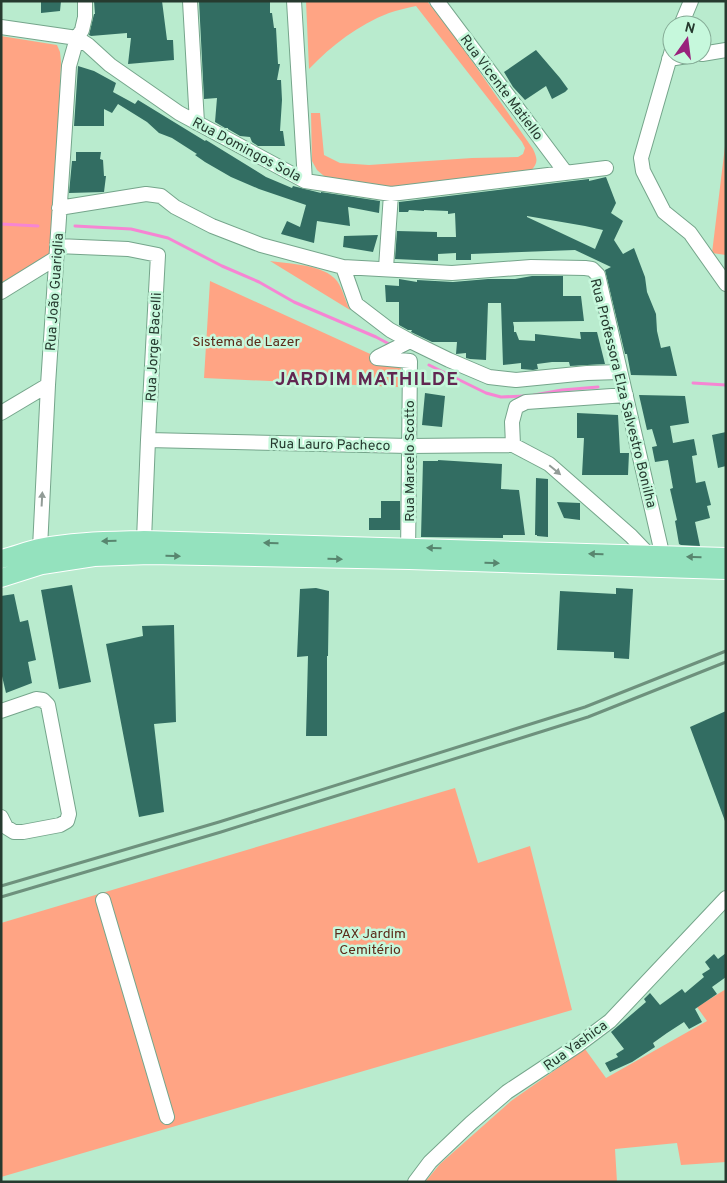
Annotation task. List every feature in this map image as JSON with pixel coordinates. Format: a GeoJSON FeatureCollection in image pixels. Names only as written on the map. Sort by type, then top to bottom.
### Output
{"type":"FeatureCollection","features":[{"type":"Feature","properties":{"kind":"main road"},"geometry":{"type":"LineString","coordinates":[[1,559],[40,548],[82,542],[144,540],[658,560],[726,558]]}},
{"type":"Feature","properties":{"kind":"main road"},"geometry":{"type":"LineString","coordinates":[[20,571],[33,560],[40,548]]}},
{"type":"Feature","properties":{"kind":"main road"},"geometry":{"type":"LineString","coordinates":[[1,578],[42,565],[94,557],[408,549]]}},
{"type":"Feature","properties":{"kind":"main road"},"geometry":{"type":"LineString","coordinates":[[658,560],[726,570]]}},
{"type":"Feature","properties":{"kind":"street","name":"Rua João Guariglia"},"geometry":{"type":"LineString","coordinates":[[40,548],[46,414],[69,66],[85,17],[84,1]]}},
{"type":"Feature","properties":{"kind":"street"},"geometry":{"type":"LineString","coordinates":[[190,1],[198,123]]}},
{"type":"Feature","properties":{"kind":"street"},"geometry":{"type":"LineString","coordinates":[[294,1],[305,181]]}},
{"type":"Feature","properties":{"kind":"street","name":"Rua Vicente Matiello"},"geometry":{"type":"LineString","coordinates":[[437,1],[566,173]]}},
{"type":"Feature","properties":{"kind":"street"},"geometry":{"type":"LineString","coordinates":[[685,15],[690,1]]}},
{"type":"Feature","properties":{"kind":"street"},"geometry":{"type":"LineString","coordinates":[[1,27],[78,38]]}},
{"type":"Feature","properties":{"kind":"street","name":"Rua Domingos Sola"},"geometry":{"type":"LineString","coordinates":[[78,38],[110,65],[179,113],[305,181],[391,194],[606,168]]}},
{"type":"Feature","properties":{"kind":"street"},"geometry":{"type":"LineString","coordinates":[[712,52],[726,50]]}},
{"type":"Feature","properties":{"kind":"street"},"geometry":{"type":"LineString","coordinates":[[667,65],[640,158],[643,171],[664,212],[690,232],[726,284]]}},
{"type":"Feature","properties":{"kind":"street","name":"Rua Professora Elza Salvestro Bonilha"},"geometry":{"type":"LineString","coordinates":[[59,208],[146,194],[161,196],[175,207],[212,226],[261,245],[343,267],[452,273],[532,267],[585,268],[592,270],[598,275],[626,395],[658,560]]}},
{"type":"Feature","properties":{"kind":"street"},"geometry":{"type":"LineString","coordinates":[[386,268],[391,194]]}},
{"type":"Feature","properties":{"kind":"street","name":"Rua Jorge Bacelli"},"geometry":{"type":"LineString","coordinates":[[57,252],[128,249],[158,255],[144,540]]}},
{"type":"Feature","properties":{"kind":"street"},"geometry":{"type":"LineString","coordinates":[[1,292],[34,272],[57,252]]}},
{"type":"Feature","properties":{"kind":"street"},"geometry":{"type":"LineString","coordinates":[[343,267],[356,304],[390,330],[449,360],[488,377],[516,380],[587,373],[620,372]]}},
{"type":"Feature","properties":{"kind":"street"},"geometry":{"type":"LineString","coordinates":[[34,272],[48,275],[55,283]]}},
{"type":"Feature","properties":{"kind":"street","name":"Rua Marcelo Scotto"},"geometry":{"type":"LineString","coordinates":[[408,549],[410,361],[377,358],[410,341]]}},
{"type":"Feature","properties":{"kind":"street"},"geometry":{"type":"LineString","coordinates":[[1,413],[48,385]]}},
{"type":"Feature","properties":{"kind":"street"},"geometry":{"type":"LineString","coordinates":[[626,395],[526,402],[516,407],[512,422],[513,445],[549,464],[658,560]]}},
{"type":"Feature","properties":{"kind":"street"},"geometry":{"type":"LineString","coordinates":[[20,402],[31,401],[42,408],[46,414]]}},
{"type":"Feature","properties":{"kind":"street","name":"Rua Lauro Pacheco"},"geometry":{"type":"LineString","coordinates":[[148,440],[409,446],[513,445]]}},
{"type":"Feature","properties":{"kind":"street"},"geometry":{"type":"LineString","coordinates":[[1,711],[36,700],[44,700],[48,705],[69,814],[67,821],[60,825],[23,832],[14,832],[6,827],[1,817]]}},
{"type":"Feature","properties":{"kind":"street","name":"Rua Yashica"},"geometry":{"type":"LineString","coordinates":[[415,1182],[430,1162],[507,1092],[578,1045],[610,1021],[726,898]]}},
{"type":"Feature","properties":{"kind":"street"},"geometry":{"type":"LineString","coordinates":[[103,900],[166,1116]]}},
{"type":"Feature","properties":{"kind":"green space"},"geometry":{"type":"Polygon","coordinates":[[[306,1],[427,1],[454,35],[533,149],[536,156],[536,164],[533,169],[530,172],[397,188],[343,183],[324,176],[317,170],[312,161],[311,113],[320,113],[324,155],[340,163],[369,165],[518,157],[523,154],[525,148],[416,6],[389,13],[367,23],[336,44],[309,69],[306,1]]]}},
{"type":"Feature","properties":{"kind":"green space"},"geometry":{"type":"Polygon","coordinates":[[[1,36],[57,45],[61,62],[54,205],[49,255],[1,283],[1,36]]]}},
{"type":"Feature","properties":{"kind":"green space"},"geometry":{"type":"Polygon","coordinates":[[[726,138],[726,255],[712,253],[726,138]]]}},
{"type":"Feature","properties":{"kind":"green space"},"geometry":{"type":"Polygon","coordinates":[[[270,261],[315,268],[331,275],[339,284],[350,310],[270,261]]]}},
{"type":"Feature","properties":{"kind":"green space","name":"Sistema de Lazer"},"geometry":{"type":"Polygon","coordinates":[[[210,281],[401,368],[398,387],[204,378],[210,281]]]}},
{"type":"Feature","properties":{"kind":"green space","name":"PAX Jardim Cemitério"},"geometry":{"type":"Polygon","coordinates":[[[455,788],[478,863],[530,846],[572,1010],[1,1177],[1,923],[455,788]]]}},
{"type":"Feature","properties":{"kind":"green space"},"geometry":{"type":"Polygon","coordinates":[[[726,989],[726,1162],[681,1165],[677,1143],[615,1149],[617,1182],[425,1182],[440,1164],[511,1101],[585,1049],[606,1078],[707,1021],[697,1007],[726,989]]]}},
{"type":"Feature","properties":{"kind":"building"},"geometry":{"type":"Polygon","coordinates":[[[41,1],[61,1],[60,11],[41,13],[41,1]]]}},
{"type":"Feature","properties":{"kind":"building"},"geometry":{"type":"Polygon","coordinates":[[[94,1],[162,1],[167,40],[173,40],[174,60],[128,64],[131,38],[127,38],[127,33],[89,35],[95,14],[94,1]]]}},
{"type":"Feature","properties":{"kind":"building"},"geometry":{"type":"Polygon","coordinates":[[[199,1],[270,1],[270,13],[272,13],[274,28],[276,28],[278,64],[280,64],[277,80],[281,80],[280,131],[283,131],[285,146],[258,146],[252,142],[250,137],[240,136],[215,122],[217,98],[204,99],[199,1]]]}},
{"type":"Feature","properties":{"kind":"building"},"geometry":{"type":"Polygon","coordinates":[[[536,50],[568,89],[552,99],[546,86],[525,100],[513,87],[504,72],[536,50]]]}},
{"type":"Feature","properties":{"kind":"building"},"geometry":{"type":"Polygon","coordinates":[[[78,66],[94,71],[116,83],[113,92],[135,104],[138,100],[266,177],[292,188],[293,186],[321,193],[380,201],[379,213],[348,207],[350,226],[317,221],[314,243],[281,234],[287,221],[300,227],[306,205],[231,177],[205,162],[195,155],[197,154],[172,138],[159,133],[147,122],[118,104],[112,113],[104,109],[104,126],[74,126],[78,66]]]}},
{"type":"Feature","properties":{"kind":"building"},"geometry":{"type":"Polygon","coordinates":[[[76,152],[101,152],[100,159],[103,160],[104,176],[106,176],[104,192],[69,193],[72,161],[76,161],[76,152]]]}},
{"type":"Feature","properties":{"kind":"building"},"geometry":{"type":"Polygon","coordinates":[[[606,177],[616,203],[611,213],[623,221],[614,240],[623,254],[634,248],[645,277],[647,292],[656,314],[661,348],[670,346],[677,376],[631,375],[605,270],[611,267],[575,250],[471,254],[471,260],[456,260],[456,253],[438,254],[438,261],[395,259],[397,231],[437,232],[437,237],[456,237],[455,213],[448,214],[448,211],[424,210],[399,212],[399,202],[589,179],[589,181],[606,177]],[[527,216],[595,249],[603,230],[527,216]]]}},
{"type":"Feature","properties":{"kind":"building"},"geometry":{"type":"Polygon","coordinates":[[[378,235],[373,252],[343,247],[344,236],[378,235]]]}},
{"type":"Feature","properties":{"kind":"building"},"geometry":{"type":"Polygon","coordinates":[[[532,276],[563,276],[563,296],[581,296],[584,321],[513,322],[514,332],[516,332],[519,340],[535,341],[535,334],[581,339],[580,332],[597,332],[605,364],[570,366],[569,362],[552,362],[537,364],[538,369],[533,370],[521,369],[521,363],[503,365],[501,303],[488,303],[486,360],[466,358],[466,353],[456,354],[457,342],[432,342],[411,332],[412,330],[399,325],[399,302],[386,302],[385,285],[399,286],[399,279],[417,282],[417,280],[453,282],[515,279],[532,276]]]}},
{"type":"Feature","properties":{"kind":"building"},"geometry":{"type":"Polygon","coordinates":[[[425,393],[445,396],[442,427],[422,425],[425,393]]]}},
{"type":"Feature","properties":{"kind":"building"},"geometry":{"type":"Polygon","coordinates":[[[639,395],[685,396],[689,423],[670,426],[673,443],[694,439],[697,455],[692,456],[696,483],[705,481],[711,505],[707,506],[710,518],[695,522],[700,546],[679,544],[675,521],[677,520],[670,489],[673,488],[668,460],[655,462],[652,447],[657,446],[652,429],[647,430],[639,395]]]}},
{"type":"Feature","properties":{"kind":"building"},"geometry":{"type":"Polygon","coordinates":[[[577,413],[618,415],[620,453],[629,453],[628,475],[582,475],[584,438],[577,438],[577,413]]]}},
{"type":"Feature","properties":{"kind":"building"},"geometry":{"type":"Polygon","coordinates":[[[726,432],[726,466],[718,468],[712,435],[726,432]]]}},
{"type":"Feature","properties":{"kind":"building"},"geometry":{"type":"Polygon","coordinates":[[[438,460],[502,464],[501,489],[519,490],[525,535],[503,535],[503,538],[421,537],[423,461],[438,460]]]}},
{"type":"Feature","properties":{"kind":"building"},"geometry":{"type":"Polygon","coordinates":[[[536,478],[548,479],[548,537],[535,535],[536,478]]]}},
{"type":"Feature","properties":{"kind":"building"},"geometry":{"type":"Polygon","coordinates":[[[381,501],[400,501],[400,530],[369,530],[369,518],[381,518],[381,501]]]}},
{"type":"Feature","properties":{"kind":"building"},"geometry":{"type":"Polygon","coordinates":[[[557,502],[580,503],[580,520],[564,518],[557,502]]]}},
{"type":"Feature","properties":{"kind":"building"},"geometry":{"type":"Polygon","coordinates":[[[72,585],[91,682],[59,689],[41,590],[72,585]]]}},
{"type":"Feature","properties":{"kind":"building"},"geometry":{"type":"Polygon","coordinates":[[[316,588],[329,591],[327,736],[306,736],[308,656],[297,657],[300,589],[316,588]]]}},
{"type":"Feature","properties":{"kind":"building"},"geometry":{"type":"Polygon","coordinates":[[[616,588],[633,589],[629,659],[614,658],[614,652],[557,650],[560,591],[616,594],[616,588]]]}},
{"type":"Feature","properties":{"kind":"building"},"geometry":{"type":"Polygon","coordinates":[[[14,594],[20,622],[28,620],[36,660],[28,662],[32,683],[6,693],[1,672],[1,596],[14,594]]]}},
{"type":"Feature","properties":{"kind":"building"},"geometry":{"type":"Polygon","coordinates":[[[174,625],[176,722],[154,724],[164,812],[139,817],[106,644],[143,636],[142,626],[174,625]]]}},
{"type":"Feature","properties":{"kind":"building"},"geometry":{"type":"Polygon","coordinates":[[[726,711],[726,821],[725,821],[690,727],[726,711]]]}},
{"type":"Feature","properties":{"kind":"building"},"geometry":{"type":"Polygon","coordinates":[[[726,953],[726,977],[712,987],[717,994],[695,1009],[702,1022],[689,1029],[684,1022],[653,1043],[655,1047],[632,1062],[610,1072],[605,1063],[618,1057],[616,1054],[624,1049],[611,1032],[646,1002],[644,999],[650,993],[660,1005],[682,989],[685,993],[704,977],[702,974],[710,969],[705,962],[714,954],[718,959],[726,953]]]}},
{"type":"Feature","properties":{"kind":"waterway"},"geometry":{"type":"LineString","coordinates":[[1,224],[38,226]]}},
{"type":"Feature","properties":{"kind":"waterway"},"geometry":{"type":"LineString","coordinates":[[75,226],[131,229],[168,238],[222,266],[259,282],[294,302],[391,345]]}},
{"type":"Feature","properties":{"kind":"waterway"},"geometry":{"type":"LineString","coordinates":[[429,365],[486,393],[501,397],[525,396]]}},
{"type":"Feature","properties":{"kind":"waterway"},"geometry":{"type":"LineString","coordinates":[[693,383],[726,385]]}},
{"type":"Feature","properties":{"kind":"waterway"},"geometry":{"type":"LineString","coordinates":[[534,395],[598,387]]}},
{"type":"Feature","properties":{"kind":"railway"},"geometry":{"type":"LineString","coordinates":[[1,886],[219,822],[585,707],[726,651]]}},
{"type":"Feature","properties":{"kind":"railway"},"geometry":{"type":"LineString","coordinates":[[1,897],[221,832],[588,717],[726,662]]}},
{"type":"Feature","properties":{"kind":"district","name":"JARDIM MATHILDE"},"geometry":{"type":"Point","coordinates":[367,378]}}]}
